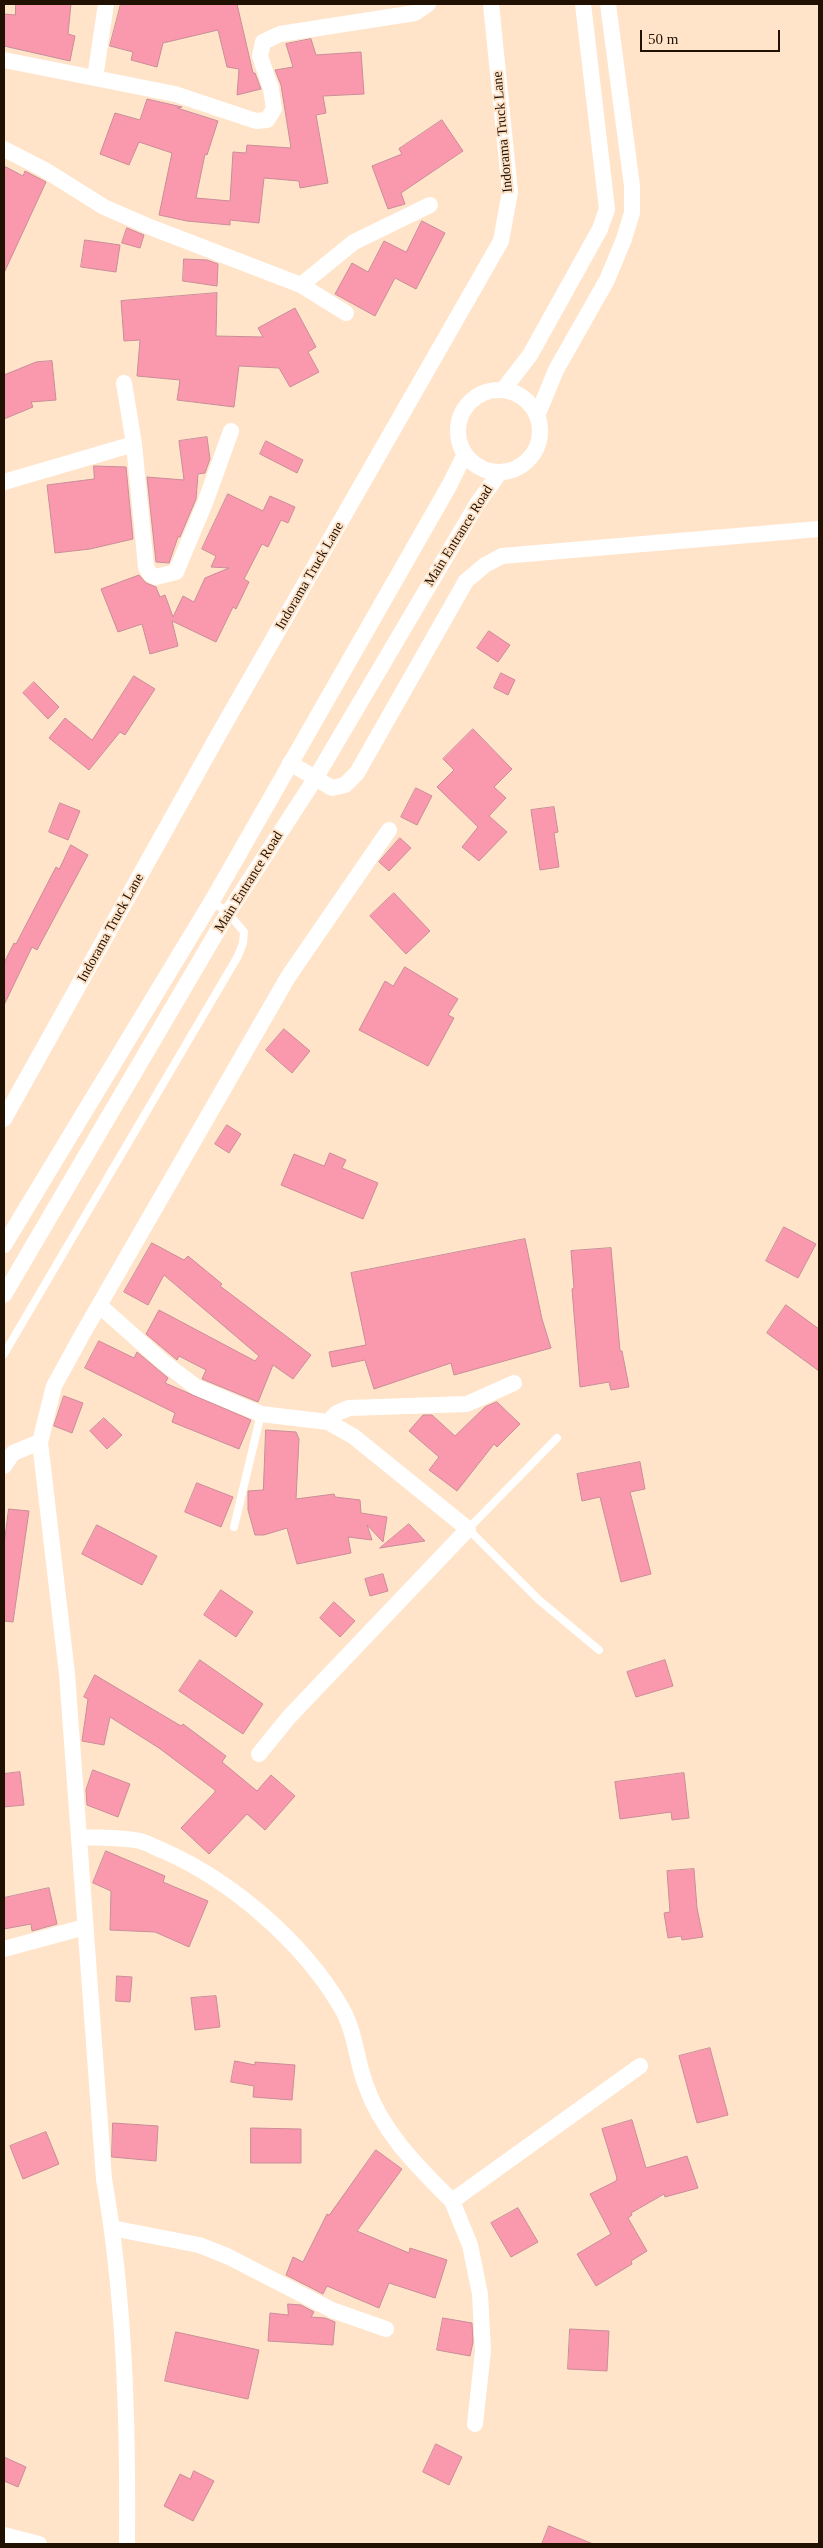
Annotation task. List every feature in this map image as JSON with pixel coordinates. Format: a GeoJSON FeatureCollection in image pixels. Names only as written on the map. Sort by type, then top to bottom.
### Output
{"type":"FeatureCollection","features":[{"type":"Feature","properties":{"kind":"street"},"geometry":{"type":"LineString","coordinates":[[95,78],[106,4]]}},
{"type":"Feature","properties":{"kind":"street"},"geometry":{"type":"LineString","coordinates":[[4,60],[175,94],[256,122],[267,120],[274,109],[271,88],[260,56],[263,42],[280,34],[415,13],[428,4]]}},
{"type":"Feature","properties":{"kind":"street","name":"Indorama Truck Lane"},"geometry":{"type":"LineString","coordinates":[[4,1119],[220,732],[502,241],[510,192],[491,4]]}},
{"type":"Feature","properties":{"kind":"street"},"geometry":{"type":"LineString","coordinates":[[503,390],[530,355],[600,229],[607,209],[583,4]]}},
{"type":"Feature","properties":{"kind":"street"},"geometry":{"type":"LineString","coordinates":[[537,416],[529,404],[517,395],[503,390],[481,394],[464,410],[459,420],[458,432],[465,454],[474,464],[486,470],[500,472],[521,465],[530,458],[539,438],[537,416],[556,370],[607,280],[632,214],[632,186],[608,4]]}},
{"type":"Feature","properties":{"kind":"street"},"geometry":{"type":"LineString","coordinates":[[4,150],[45,170],[104,207],[150,227],[301,285],[346,313]]}},
{"type":"Feature","properties":{"kind":"street"},"geometry":{"type":"LineString","coordinates":[[301,285],[354,242],[430,205]]}},
{"type":"Feature","properties":{"kind":"street"},"geometry":{"type":"LineString","coordinates":[[124,383],[134,444],[146,567],[150,574],[156,577],[164,577],[176,572],[205,503],[231,431]]}},
{"type":"Feature","properties":{"kind":"street"},"geometry":{"type":"LineString","coordinates":[[4,482],[134,444]]}},
{"type":"Feature","properties":{"kind":"street"},"geometry":{"type":"LineString","coordinates":[[4,1245],[212,901],[449,486],[465,454]]}},
{"type":"Feature","properties":{"kind":"street","name":"Main Entrance Road"},"geometry":{"type":"LineString","coordinates":[[4,1295],[228,913],[315,779],[476,504],[500,472]]}},
{"type":"Feature","properties":{"kind":"street"},"geometry":{"type":"LineString","coordinates":[[290,764],[332,788],[345,785],[357,773],[466,581],[502,556],[527,552],[819,528]]}},
{"type":"Feature","properties":{"kind":"street"},"geometry":{"type":"LineString","coordinates":[[127,2544],[124,2374],[112,2228],[104,2179],[67,1674],[40,1442],[54,1386],[288,977],[389,830]]}},
{"type":"Feature","properties":{"kind":"street"},"geometry":{"type":"LineString","coordinates":[[100,1306],[162,1362],[196,1387],[261,1414],[328,1422],[353,1436],[468,1529],[289,1717],[259,1754]]}},
{"type":"Feature","properties":{"kind":"street"},"geometry":{"type":"LineString","coordinates":[[328,1422],[337,1413],[348,1408],[467,1404],[514,1383]]}},
{"type":"Feature","properties":{"kind":"street"},"geometry":{"type":"LineString","coordinates":[[4,1466],[13,1453],[40,1442]]}},
{"type":"Feature","properties":{"kind":"street"},"geometry":{"type":"LineString","coordinates":[[79,1837],[140,1841],[182,1859],[230,1888],[272,1923],[322,1977],[342,2009],[357,2047],[365,2083],[384,2124],[412,2161],[452,2201],[470,2244],[480,2294],[483,2351],[475,2424]]}},
{"type":"Feature","properties":{"kind":"street"},"geometry":{"type":"LineString","coordinates":[[4,1949],[85,1927]]}},
{"type":"Feature","properties":{"kind":"street"},"geometry":{"type":"LineString","coordinates":[[452,2201],[640,2066]]}},
{"type":"Feature","properties":{"kind":"street"},"geometry":{"type":"LineString","coordinates":[[112,2228],[199,2246],[227,2256],[332,2310],[386,2329]]}},
{"type":"Feature","properties":{"kind":"street"},"geometry":{"type":"LineString","coordinates":[[4,2535],[38,2544]]}},
{"type":"Feature","properties":{"kind":"lane"},"geometry":{"type":"LineString","coordinates":[[4,1354],[238,956],[243,943],[244,932],[228,913],[212,901]]}},
{"type":"Feature","properties":{"kind":"lane"},"geometry":{"type":"LineString","coordinates":[[234,1527],[261,1414]]}},
{"type":"Feature","properties":{"kind":"lane"},"geometry":{"type":"LineString","coordinates":[[557,1438],[468,1529],[539,1600],[599,1650]]}},
{"type":"Feature","properties":{"kind":"building"},"geometry":{"type":"Polygon","coordinates":[[[16,4],[71,4],[68,34],[75,36],[70,61],[4,46],[4,14],[15,15],[16,4]]]}},
{"type":"Feature","properties":{"kind":"building"},"geometry":{"type":"Polygon","coordinates":[[[121,4],[237,4],[253,73],[255,73],[261,89],[237,95],[239,69],[227,67],[218,30],[163,43],[157,67],[131,60],[133,52],[110,46],[121,4]]]}},
{"type":"Feature","properties":{"kind":"building"},"geometry":{"type":"Polygon","coordinates":[[[311,39],[316,55],[361,52],[364,94],[323,96],[326,113],[316,115],[328,183],[300,188],[299,181],[264,178],[259,223],[230,220],[230,225],[187,221],[159,215],[172,153],[139,142],[129,165],[100,154],[115,113],[140,120],[147,99],[182,107],[177,108],[218,121],[207,155],[205,154],[196,198],[230,201],[233,152],[246,153],[247,145],[291,148],[281,85],[275,70],[293,67],[286,44],[311,39]]]}},
{"type":"Feature","properties":{"kind":"building"},"geometry":{"type":"Polygon","coordinates":[[[442,120],[463,151],[401,193],[405,204],[388,209],[372,166],[402,154],[399,149],[442,120]]]}},
{"type":"Feature","properties":{"kind":"building"},"geometry":{"type":"Polygon","coordinates":[[[4,166],[23,176],[25,171],[46,182],[4,273],[4,166]]]}},
{"type":"Feature","properties":{"kind":"building"},"geometry":{"type":"Polygon","coordinates":[[[422,221],[445,233],[416,289],[395,278],[375,316],[335,294],[352,263],[368,272],[384,241],[406,252],[422,221]]]}},
{"type":"Feature","properties":{"kind":"building"},"geometry":{"type":"Polygon","coordinates":[[[127,228],[144,235],[140,248],[122,243],[127,228]]]}},
{"type":"Feature","properties":{"kind":"building"},"geometry":{"type":"Polygon","coordinates":[[[85,240],[120,245],[116,272],[81,267],[85,240]]]}},
{"type":"Feature","properties":{"kind":"building"},"geometry":{"type":"Polygon","coordinates":[[[184,259],[207,260],[218,264],[217,286],[183,281],[184,259]]]}},
{"type":"Feature","properties":{"kind":"building"},"geometry":{"type":"Polygon","coordinates":[[[217,293],[216,336],[263,337],[258,328],[295,308],[316,347],[308,352],[319,372],[290,387],[279,368],[239,366],[234,407],[177,400],[180,380],[137,376],[140,340],[124,341],[121,301],[217,293]]]}},
{"type":"Feature","properties":{"kind":"building"},"geometry":{"type":"Polygon","coordinates":[[[52,361],[56,400],[31,402],[33,407],[4,419],[4,375],[36,362],[52,361]]]}},
{"type":"Feature","properties":{"kind":"building"},"geometry":{"type":"Polygon","coordinates":[[[207,437],[210,459],[205,473],[198,474],[196,499],[180,537],[178,537],[169,563],[156,562],[147,477],[184,480],[179,441],[207,437]]]}},
{"type":"Feature","properties":{"kind":"building"},"geometry":{"type":"Polygon","coordinates":[[[266,441],[303,460],[297,473],[260,454],[266,441]]]}},
{"type":"Feature","properties":{"kind":"building"},"geometry":{"type":"Polygon","coordinates":[[[94,466],[126,467],[133,539],[90,549],[55,553],[47,485],[94,479],[94,466]]]}},
{"type":"Feature","properties":{"kind":"building"},"geometry":{"type":"Polygon","coordinates":[[[228,494],[263,511],[270,496],[295,507],[288,523],[281,520],[268,547],[262,544],[244,579],[249,582],[236,609],[233,607],[216,642],[172,621],[178,646],[150,654],[142,624],[118,632],[101,589],[139,575],[146,583],[156,587],[160,597],[165,595],[173,617],[183,596],[194,602],[205,578],[229,568],[211,567],[216,556],[202,549],[228,494]]]}},
{"type":"Feature","properties":{"kind":"building"},"geometry":{"type":"Polygon","coordinates":[[[489,631],[510,645],[498,662],[477,648],[489,631]]]}},
{"type":"Feature","properties":{"kind":"building"},"geometry":{"type":"Polygon","coordinates":[[[501,673],[515,680],[508,695],[494,688],[501,673]]]}},
{"type":"Feature","properties":{"kind":"building"},"geometry":{"type":"Polygon","coordinates":[[[134,676],[155,689],[125,735],[120,732],[89,770],[49,738],[65,718],[92,740],[134,676]]]}},
{"type":"Feature","properties":{"kind":"building"},"geometry":{"type":"Polygon","coordinates":[[[34,682],[59,707],[48,719],[23,693],[34,682]]]}},
{"type":"Feature","properties":{"kind":"building"},"geometry":{"type":"Polygon","coordinates":[[[473,729],[512,769],[494,787],[506,798],[489,816],[507,832],[479,861],[462,847],[478,827],[437,787],[454,770],[443,759],[473,729]]]}},
{"type":"Feature","properties":{"kind":"building"},"geometry":{"type":"Polygon","coordinates":[[[416,788],[432,796],[417,825],[401,817],[416,788]]]}},
{"type":"Feature","properties":{"kind":"building"},"geometry":{"type":"Polygon","coordinates":[[[60,803],[80,811],[68,840],[49,832],[60,803]]]}},
{"type":"Feature","properties":{"kind":"building"},"geometry":{"type":"Polygon","coordinates":[[[554,807],[558,832],[554,833],[559,867],[540,870],[531,810],[554,807]]]}},
{"type":"Feature","properties":{"kind":"building"},"geometry":{"type":"Polygon","coordinates":[[[400,838],[411,848],[389,871],[379,862],[400,838]]]}},
{"type":"Feature","properties":{"kind":"building"},"geometry":{"type":"Polygon","coordinates":[[[71,845],[88,855],[37,950],[32,947],[4,1005],[4,963],[14,943],[16,944],[56,867],[59,869],[71,845]]]}},
{"type":"Feature","properties":{"kind":"building"},"geometry":{"type":"Polygon","coordinates":[[[394,893],[430,931],[406,954],[370,916],[394,893]]]}},
{"type":"Feature","properties":{"kind":"building"},"geometry":{"type":"Polygon","coordinates":[[[405,967],[458,999],[448,1015],[454,1018],[428,1066],[359,1030],[385,981],[393,986],[405,967]]]}},
{"type":"Feature","properties":{"kind":"building"},"geometry":{"type":"Polygon","coordinates":[[[284,1029],[310,1051],[292,1073],[266,1050],[284,1029]]]}},
{"type":"Feature","properties":{"kind":"building"},"geometry":{"type":"Polygon","coordinates":[[[227,1125],[241,1134],[229,1153],[215,1144],[227,1125]]]}},
{"type":"Feature","properties":{"kind":"building"},"geometry":{"type":"Polygon","coordinates":[[[330,1153],[346,1160],[342,1168],[378,1183],[363,1219],[281,1185],[294,1154],[324,1166],[330,1153]]]}},
{"type":"Feature","properties":{"kind":"building"},"geometry":{"type":"Polygon","coordinates":[[[784,1227],[816,1244],[798,1278],[766,1261],[784,1227]]]}},
{"type":"Feature","properties":{"kind":"building"},"geometry":{"type":"Polygon","coordinates":[[[525,1239],[542,1319],[551,1348],[454,1375],[451,1363],[374,1389],[365,1360],[332,1367],[329,1352],[366,1345],[351,1273],[525,1239]]]}},
{"type":"Feature","properties":{"kind":"building"},"geometry":{"type":"Polygon","coordinates":[[[152,1243],[184,1260],[188,1256],[222,1284],[220,1286],[311,1355],[293,1379],[273,1365],[258,1402],[202,1379],[206,1370],[179,1356],[177,1360],[146,1334],[159,1310],[255,1361],[259,1356],[164,1275],[148,1305],[124,1292],[152,1243]]]}},
{"type":"Feature","properties":{"kind":"building"},"geometry":{"type":"Polygon","coordinates":[[[611,1248],[620,1351],[622,1351],[629,1387],[611,1390],[609,1382],[580,1387],[572,1289],[574,1288],[571,1251],[611,1248]]]}},
{"type":"Feature","properties":{"kind":"building"},"geometry":{"type":"Polygon","coordinates":[[[786,1305],[819,1329],[819,1371],[767,1333],[786,1305]]]}},
{"type":"Feature","properties":{"kind":"building"},"geometry":{"type":"Polygon","coordinates":[[[99,1341],[134,1358],[137,1352],[168,1378],[165,1383],[251,1420],[239,1449],[172,1422],[175,1413],[85,1368],[99,1341]]]}},
{"type":"Feature","properties":{"kind":"building"},"geometry":{"type":"Polygon","coordinates":[[[64,1396],[83,1403],[72,1433],[54,1426],[64,1396]]]}},
{"type":"Feature","properties":{"kind":"building"},"geometry":{"type":"Polygon","coordinates":[[[497,1402],[520,1424],[497,1447],[494,1444],[457,1491],[429,1470],[439,1457],[409,1431],[423,1415],[432,1415],[455,1436],[485,1407],[497,1402]]]}},
{"type":"Feature","properties":{"kind":"building"},"geometry":{"type":"Polygon","coordinates":[[[104,1418],[122,1435],[107,1449],[90,1431],[104,1418]]]}},
{"type":"Feature","properties":{"kind":"building"},"geometry":{"type":"Polygon","coordinates":[[[266,1430],[296,1432],[299,1439],[296,1499],[334,1494],[335,1497],[360,1500],[361,1513],[387,1517],[383,1542],[367,1525],[372,1540],[348,1537],[351,1553],[297,1564],[287,1528],[264,1535],[255,1535],[248,1510],[248,1491],[263,1490],[266,1430]]]}},
{"type":"Feature","properties":{"kind":"building"},"geometry":{"type":"Polygon","coordinates":[[[640,1462],[645,1489],[630,1492],[651,1574],[621,1582],[600,1497],[582,1501],[577,1474],[640,1462]]]}},
{"type":"Feature","properties":{"kind":"building"},"geometry":{"type":"Polygon","coordinates":[[[197,1483],[233,1497],[221,1527],[185,1512],[197,1483]]]}},
{"type":"Feature","properties":{"kind":"building"},"geometry":{"type":"Polygon","coordinates":[[[9,1509],[29,1511],[13,1622],[4,1621],[4,1545],[9,1509]]]}},
{"type":"Feature","properties":{"kind":"building"},"geometry":{"type":"Polygon","coordinates":[[[409,1524],[425,1541],[380,1548],[409,1524]]]}},
{"type":"Feature","properties":{"kind":"building"},"geometry":{"type":"Polygon","coordinates":[[[97,1525],[157,1556],[142,1585],[82,1554],[97,1525]]]}},
{"type":"Feature","properties":{"kind":"building"},"geometry":{"type":"Polygon","coordinates":[[[383,1574],[388,1591],[370,1596],[365,1579],[383,1574]]]}},
{"type":"Feature","properties":{"kind":"building"},"geometry":{"type":"Polygon","coordinates":[[[221,1590],[253,1612],[236,1637],[204,1615],[221,1590]]]}},
{"type":"Feature","properties":{"kind":"building"},"geometry":{"type":"Polygon","coordinates":[[[334,1602],[355,1621],[340,1637],[320,1618],[334,1602]]]}},
{"type":"Feature","properties":{"kind":"building"},"geometry":{"type":"Polygon","coordinates":[[[200,1660],[263,1704],[243,1734],[179,1691],[200,1660]]]}},
{"type":"Feature","properties":{"kind":"building"},"geometry":{"type":"Polygon","coordinates":[[[665,1660],[673,1686],[636,1697],[627,1672],[665,1660]]]}},
{"type":"Feature","properties":{"kind":"building"},"geometry":{"type":"Polygon","coordinates":[[[95,1675],[181,1726],[183,1724],[226,1756],[222,1762],[257,1791],[271,1775],[295,1796],[265,1830],[247,1814],[209,1854],[181,1828],[215,1790],[159,1748],[110,1717],[104,1745],[82,1741],[88,1699],[84,1697],[95,1675]]]}},
{"type":"Feature","properties":{"kind":"building"},"geometry":{"type":"Polygon","coordinates":[[[93,1770],[130,1784],[118,1817],[87,1805],[86,1790],[93,1770]]]}},
{"type":"Feature","properties":{"kind":"building"},"geometry":{"type":"Polygon","coordinates":[[[20,1772],[24,1805],[4,1807],[4,1774],[20,1772]]]}},
{"type":"Feature","properties":{"kind":"building"},"geometry":{"type":"Polygon","coordinates":[[[684,1773],[689,1818],[672,1820],[671,1812],[620,1819],[615,1782],[684,1773]]]}},
{"type":"Feature","properties":{"kind":"building"},"geometry":{"type":"Polygon","coordinates":[[[106,1851],[165,1876],[163,1882],[208,1901],[189,1947],[155,1932],[110,1930],[111,1891],[93,1883],[106,1851]]]}},
{"type":"Feature","properties":{"kind":"building"},"geometry":{"type":"Polygon","coordinates":[[[694,1869],[697,1908],[703,1937],[682,1940],[681,1936],[668,1938],[664,1913],[670,1912],[667,1871],[694,1869]]]}},
{"type":"Feature","properties":{"kind":"building"},"geometry":{"type":"Polygon","coordinates":[[[49,1888],[57,1924],[32,1931],[31,1924],[4,1929],[4,1898],[49,1888]]]}},
{"type":"Feature","properties":{"kind":"building"},"geometry":{"type":"Polygon","coordinates":[[[117,1976],[132,1977],[130,2002],[116,2001],[117,1976]]]}},
{"type":"Feature","properties":{"kind":"building"},"geometry":{"type":"Polygon","coordinates":[[[216,1996],[220,2027],[195,2030],[191,1998],[216,1996]]]}},
{"type":"Feature","properties":{"kind":"building"},"geometry":{"type":"Polygon","coordinates":[[[710,2048],[728,2115],[697,2123],[679,2056],[710,2048]]]}},
{"type":"Feature","properties":{"kind":"building"},"geometry":{"type":"Polygon","coordinates":[[[235,2061],[255,2065],[255,2062],[295,2065],[292,2100],[253,2097],[254,2086],[231,2082],[235,2061]]]}},
{"type":"Feature","properties":{"kind":"building"},"geometry":{"type":"Polygon","coordinates":[[[632,2120],[646,2168],[687,2156],[698,2188],[665,2197],[664,2194],[631,2213],[632,2215],[628,2218],[647,2251],[631,2261],[632,2264],[596,2286],[577,2254],[611,2234],[590,2194],[616,2181],[617,2178],[602,2129],[632,2120]]]}},
{"type":"Feature","properties":{"kind":"building"},"geometry":{"type":"Polygon","coordinates":[[[113,2123],[158,2126],[156,2161],[112,2157],[113,2123]]]}},
{"type":"Feature","properties":{"kind":"building"},"geometry":{"type":"Polygon","coordinates":[[[251,2128],[301,2129],[301,2163],[251,2163],[251,2128]]]}},
{"type":"Feature","properties":{"kind":"building"},"geometry":{"type":"Polygon","coordinates":[[[46,2132],[59,2164],[23,2179],[10,2146],[46,2132]]]}},
{"type":"Feature","properties":{"kind":"building"},"geometry":{"type":"Polygon","coordinates":[[[376,2150],[402,2169],[357,2231],[409,2253],[410,2248],[447,2260],[435,2298],[389,2283],[379,2308],[327,2286],[323,2294],[286,2275],[293,2257],[303,2262],[327,2214],[329,2215],[376,2150]]]}},
{"type":"Feature","properties":{"kind":"building"},"geometry":{"type":"Polygon","coordinates":[[[518,2208],[538,2242],[511,2257],[491,2223],[518,2208]]]}},
{"type":"Feature","properties":{"kind":"building"},"geometry":{"type":"Polygon","coordinates":[[[288,2304],[301,2305],[314,2312],[311,2317],[325,2318],[335,2322],[333,2345],[268,2341],[270,2313],[288,2315],[288,2304]]]}},
{"type":"Feature","properties":{"kind":"building"},"geometry":{"type":"Polygon","coordinates":[[[443,2318],[472,2323],[473,2342],[470,2356],[437,2350],[443,2318]]]}},
{"type":"Feature","properties":{"kind":"building"},"geometry":{"type":"Polygon","coordinates":[[[570,2329],[609,2331],[607,2371],[568,2369],[570,2329]]]}},
{"type":"Feature","properties":{"kind":"building"},"geometry":{"type":"Polygon","coordinates":[[[176,2332],[259,2350],[248,2399],[165,2381],[176,2332]]]}},
{"type":"Feature","properties":{"kind":"building"},"geometry":{"type":"Polygon","coordinates":[[[436,2444],[462,2457],[449,2485],[423,2472],[436,2444]]]}},
{"type":"Feature","properties":{"kind":"building"},"geometry":{"type":"Polygon","coordinates":[[[4,2457],[26,2467],[18,2487],[4,2481],[4,2457]]]}},
{"type":"Feature","properties":{"kind":"building"},"geometry":{"type":"Polygon","coordinates":[[[194,2471],[214,2481],[193,2521],[164,2506],[180,2474],[190,2479],[194,2471]]]}},
{"type":"Feature","properties":{"kind":"building"},"geometry":{"type":"Polygon","coordinates":[[[549,2526],[593,2544],[542,2544],[549,2526]]]}}]}
